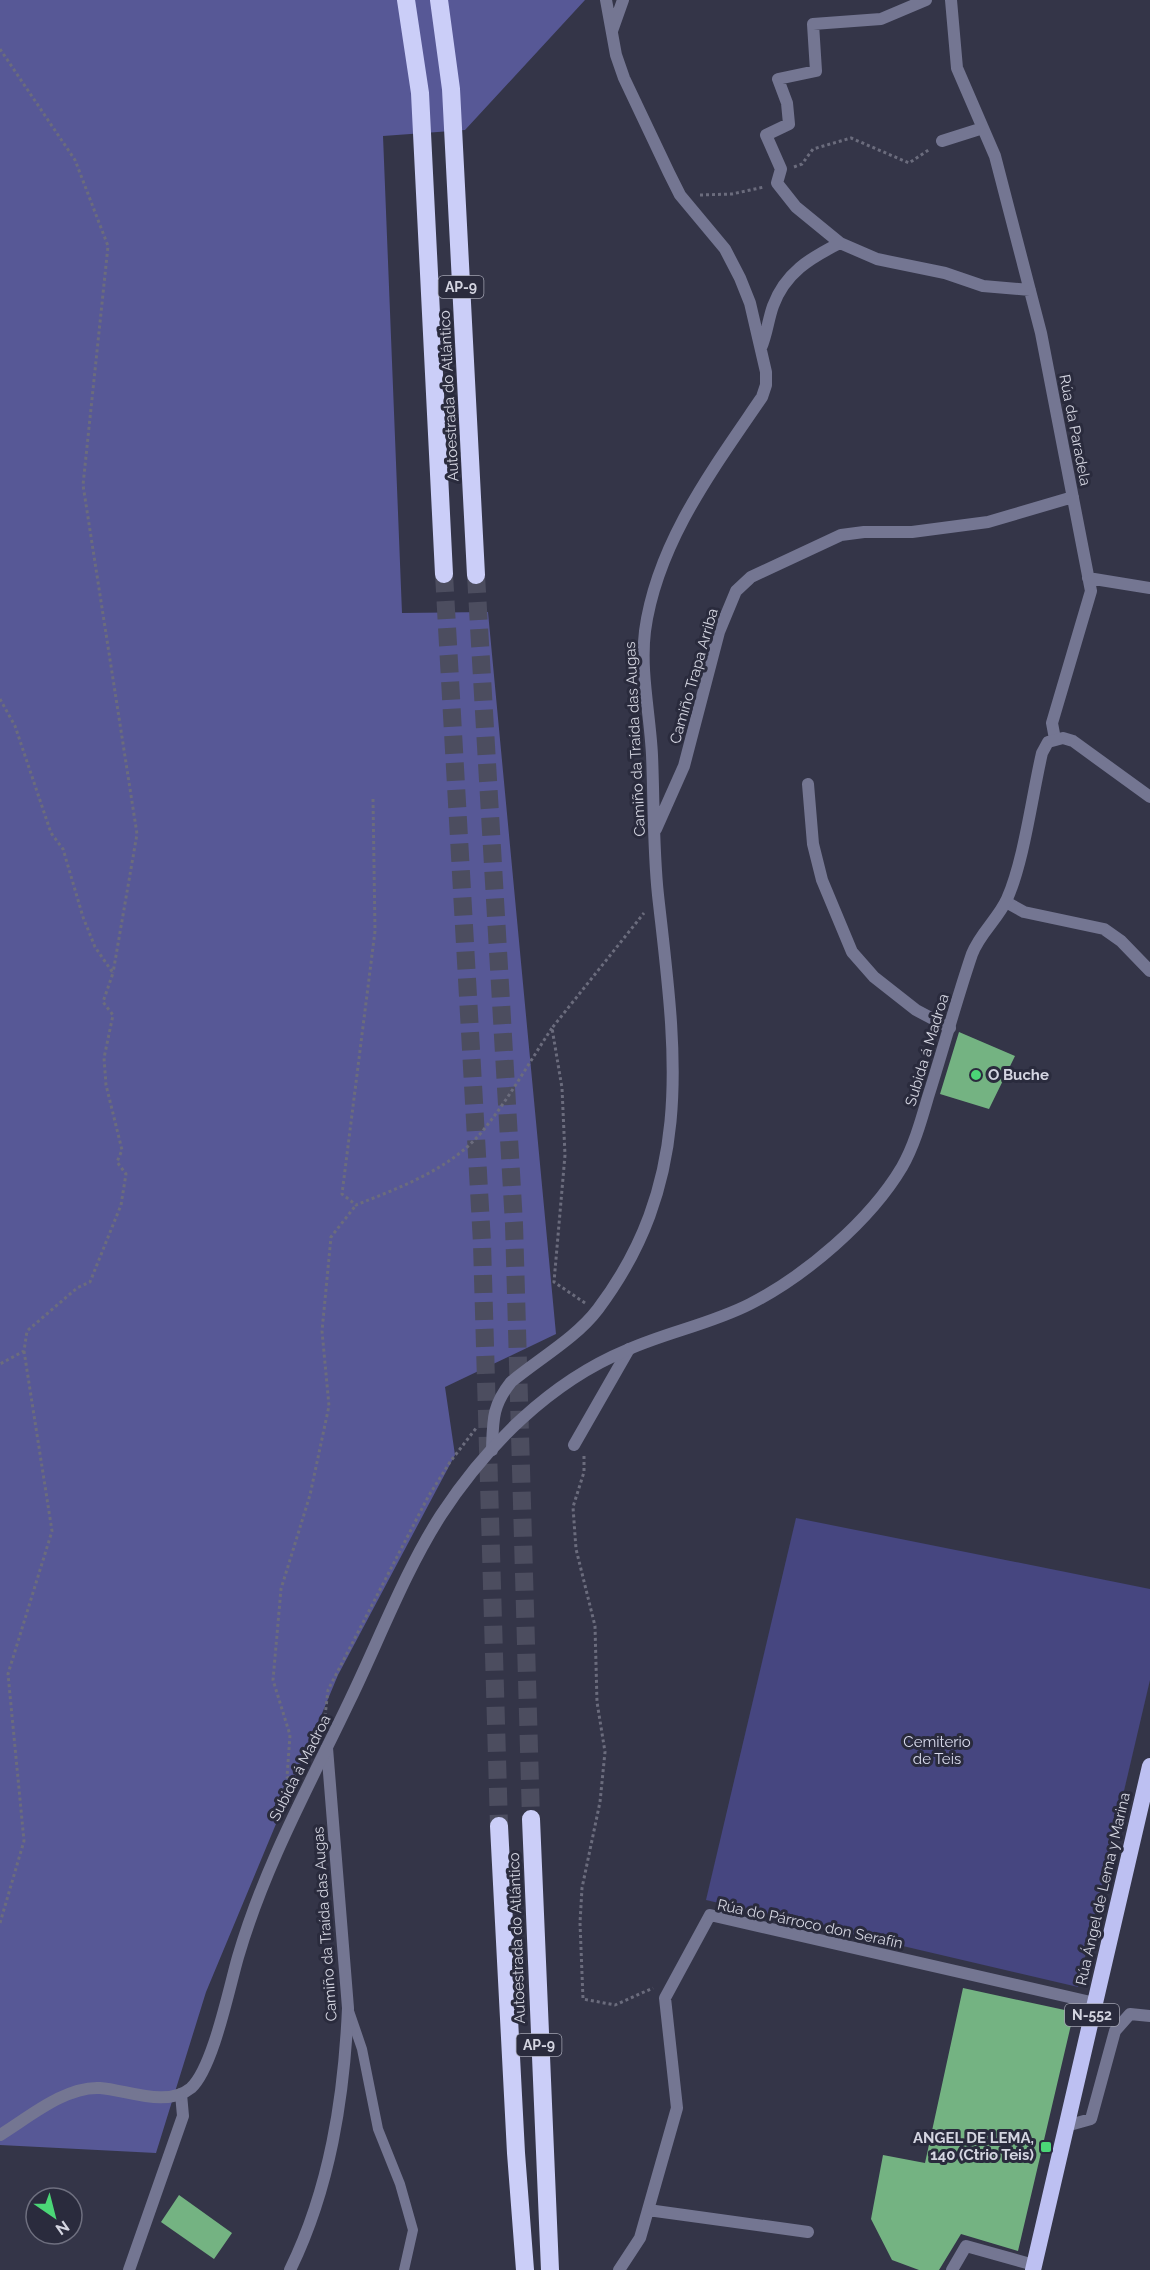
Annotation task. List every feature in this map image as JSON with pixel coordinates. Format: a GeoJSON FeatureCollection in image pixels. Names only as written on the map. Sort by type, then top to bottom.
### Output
{"type":"FeatureCollection","features":[{"type":"Feature","properties":{"kind":"highway","name":"Autoestrada do Atlántico"},"geometry":{"type":"LineString","coordinates":[[406,0],[420,93],[444,574]]}},
{"type":"Feature","properties":{"kind":"highway","name":"Autoestrada do Atlántico"},"geometry":{"type":"LineString","coordinates":[[439,0],[451,89],[476,575]]}},
{"type":"Feature","properties":{"kind":"highway","name":"Rúa Ángel de Lema y Marina"},"geometry":{"type":"LineString","coordinates":[[1034,2268],[1150,1766]]}},
{"type":"Feature","properties":{"kind":"highway","name":"Autoestrada do Atlántico"},"geometry":{"type":"LineString","coordinates":[[531,1820],[550,2270]]}},
{"type":"Feature","properties":{"kind":"highway","name":"Autoestrada do Atlántico"},"geometry":{"type":"LineString","coordinates":[[499,1826],[516,2153],[525,2270]]}},
{"type":"Feature","properties":{"kind":"street","name":"Camiño da Traída das Augas"},"geometry":{"type":"LineString","coordinates":[[492,1450],[494,1408],[502,1393],[511,1382],[582,1326],[597,1310],[641,1239],[654,1207],[672,1128],[674,1098],[654,832],[652,752],[645,683],[645,631],[663,559],[681,522],[762,397],[766,385],[766,372],[750,303],[725,249],[701,217],[680,195],[624,78],[611,32],[606,0]]}},
{"type":"Feature","properties":{"kind":"street"},"geometry":{"type":"LineString","coordinates":[[611,32],[623,0]]}},
{"type":"Feature","properties":{"kind":"street"},"geometry":{"type":"LineString","coordinates":[[926,0],[881,19],[813,24],[816,71],[778,79],[788,103],[789,124],[766,135],[781,169],[777,183],[796,207],[840,243],[878,259],[945,273],[983,286],[1030,290]]}},
{"type":"Feature","properties":{"kind":"street","name":"Rúa da Paradela"},"geometry":{"type":"LineString","coordinates":[[951,0],[957,68],[995,156],[1041,333],[1091,591],[1052,723],[1055,739]]}},
{"type":"Feature","properties":{"kind":"street"},"geometry":{"type":"LineString","coordinates":[[942,141],[983,128]]}},
{"type":"Feature","properties":{"kind":"street"},"geometry":{"type":"LineString","coordinates":[[761,348],[773,306],[792,272],[810,258],[840,243]]}},
{"type":"Feature","properties":{"kind":"street","name":"Camiño Trapa Arriba"},"geometry":{"type":"LineString","coordinates":[[654,832],[684,766],[719,632],[736,591],[751,577],[841,535],[864,532],[912,532],[988,522],[1073,497]]}},
{"type":"Feature","properties":{"kind":"street"},"geometry":{"type":"LineString","coordinates":[[1088,578],[1150,588]]}},
{"type":"Feature","properties":{"kind":"street"},"geometry":{"type":"LineString","coordinates":[[1055,739],[1063,738],[1073,741],[1150,797]]}},
{"type":"Feature","properties":{"kind":"street","name":"Subida á Madroa"},"geometry":{"type":"LineString","coordinates":[[181,2094],[192,2087],[208,2059],[252,1908],[288,1822],[327,1748],[426,1541],[469,1477],[492,1450],[550,1394],[578,1374],[629,1349],[700,1325],[749,1304],[804,1270],[861,1218],[901,1168],[916,1137],[974,949],[1006,902],[1015,875],[1042,753],[1048,742],[1055,739]]}},
{"type":"Feature","properties":{"kind":"street"},"geometry":{"type":"LineString","coordinates":[[808,784],[813,844],[822,880],[852,952],[874,977],[890,990],[916,1010],[950,1028]]}},
{"type":"Feature","properties":{"kind":"street"},"geometry":{"type":"LineString","coordinates":[[1006,902],[1024,912],[1104,929],[1120,941],[1150,971]]}},
{"type":"Feature","properties":{"kind":"street"},"geometry":{"type":"LineString","coordinates":[[574,1445],[629,1349]]}},
{"type":"Feature","properties":{"kind":"street","name":"Camiño da Traída das Augas"},"geometry":{"type":"LineString","coordinates":[[290,2270],[312,2223],[331,2148],[345,2070],[348,2008],[327,1748]]}},
{"type":"Feature","properties":{"kind":"street","name":"Rúa do Párroco don Serafín"},"geometry":{"type":"LineString","coordinates":[[620,2270],[640,2238],[677,2108],[665,1998],[710,1915],[1095,2003]]}},
{"type":"Feature","properties":{"kind":"street"},"geometry":{"type":"LineString","coordinates":[[1065,2126],[1091,2119],[1115,2031],[1130,2014],[1150,2016]]}},
{"type":"Feature","properties":{"kind":"street"},"geometry":{"type":"LineString","coordinates":[[0,2135],[69,2094],[87,2088],[159,2097],[181,2094],[183,2116],[129,2270]]}},
{"type":"Feature","properties":{"kind":"street"},"geometry":{"type":"LineString","coordinates":[[648,2210],[808,2232]]}},
{"type":"Feature","properties":{"kind":"street"},"geometry":{"type":"LineString","coordinates":[[952,2270],[966,2246],[1034,2268]]}},
{"type":"Feature","properties":{"kind":"lane"},"geometry":{"type":"LineString","coordinates":[[348,2008],[362,2049],[378,2129],[400,2184],[413,2230],[404,2270]]}},
{"type":"Feature","properties":{"kind":"path"},"geometry":{"type":"LineString","coordinates":[[0,48],[75,160],[108,246],[83,485],[137,834],[113,973],[103,1002],[113,1015],[104,1058],[106,1085],[122,1150],[117,1162],[126,1174],[121,1205],[90,1282],[77,1288],[27,1331],[24,1351],[52,1531],[8,1674],[24,1841],[0,1923]]}},
{"type":"Feature","properties":{"kind":"path"},"geometry":{"type":"LineString","coordinates":[[781,169],[802,164],[813,149],[851,138],[909,163],[942,141]]}},
{"type":"Feature","properties":{"kind":"path"},"geometry":{"type":"LineString","coordinates":[[680,195],[732,194],[777,183]]}},
{"type":"Feature","properties":{"kind":"path"},"geometry":{"type":"LineString","coordinates":[[0,699],[15,726],[51,833],[63,849],[83,917],[95,947],[113,973]]}},
{"type":"Feature","properties":{"kind":"path"},"geometry":{"type":"LineString","coordinates":[[356,1205],[342,1194],[375,932],[373,799]]}},
{"type":"Feature","properties":{"kind":"path"},"geometry":{"type":"LineString","coordinates":[[287,1777],[290,1735],[273,1680],[281,1589],[310,1495],[329,1406],[322,1331],[331,1237],[356,1205],[403,1186],[444,1164],[484,1129],[552,1028],[658,895]]}},
{"type":"Feature","properties":{"kind":"path"},"geometry":{"type":"LineString","coordinates":[[552,1028],[562,1088],[565,1155],[554,1282],[597,1310]]}},
{"type":"Feature","properties":{"kind":"path"},"geometry":{"type":"LineString","coordinates":[[0,1364],[24,1351]]}},
{"type":"Feature","properties":{"kind":"path"},"geometry":{"type":"LineString","coordinates":[[574,1445],[584,1447],[584,1472],[573,1507],[576,1549],[595,1626],[597,1702],[605,1752],[600,1802],[582,1888],[580,1923],[583,1999],[615,2005],[675,1978]]}},
{"type":"Feature","properties":{"kind":"green space","name":"Cemiterio de Teis"},"geometry":{"type":"Polygon","coordinates":[[[796,1518],[1150,1589],[1150,1680],[1078,1987],[706,1900],[796,1518]]]}},
{"type":"Feature","properties":{"kind":"shaded area"},"geometry":{"type":"Polygon","coordinates":[[[0,0],[585,0],[465,130],[383,136],[402,613],[488,612],[556,1334],[445,1387],[455,1455],[338,1675],[206,1992],[156,2153],[0,2145],[0,0]]]}},
{"type":"Feature","properties":{"kind":"building","name":"O Buche"},"geometry":{"type":"Polygon","coordinates":[[[959,1032],[1015,1056],[989,1109],[940,1094],[959,1032]]]}},
{"type":"Feature","properties":{"kind":"building"},"geometry":{"type":"Polygon","coordinates":[[[963,1988],[1074,2012],[1018,2251],[961,2234],[939,2270],[919,2270],[892,2260],[871,2219],[883,2155],[925,2163],[963,1988]]]}},
{"type":"Feature","properties":{"kind":"building"},"geometry":{"type":"Polygon","coordinates":[[[179,2195],[232,2233],[214,2259],[161,2222],[179,2195]]]}},
{"type":"Feature","properties":{"kind":"tunnel"},"geometry":{"type":"LineString","coordinates":[[444,574],[482,1243],[499,1826]]}},
{"type":"Feature","properties":{"kind":"tunnel"},"geometry":{"type":"LineString","coordinates":[[476,575],[514,1224],[531,1819]]}},
{"type":"Feature","properties":{"kind":"place","name":"O Buche"},"geometry":{"type":"Point","coordinates":[976,1075]}},
{"type":"Feature","properties":{"kind":"place","name":"ANGEL DE LEMA, 140 (Ctrio Teis)"},"geometry":{"type":"Point","coordinates":[1046,2147]}}]}
